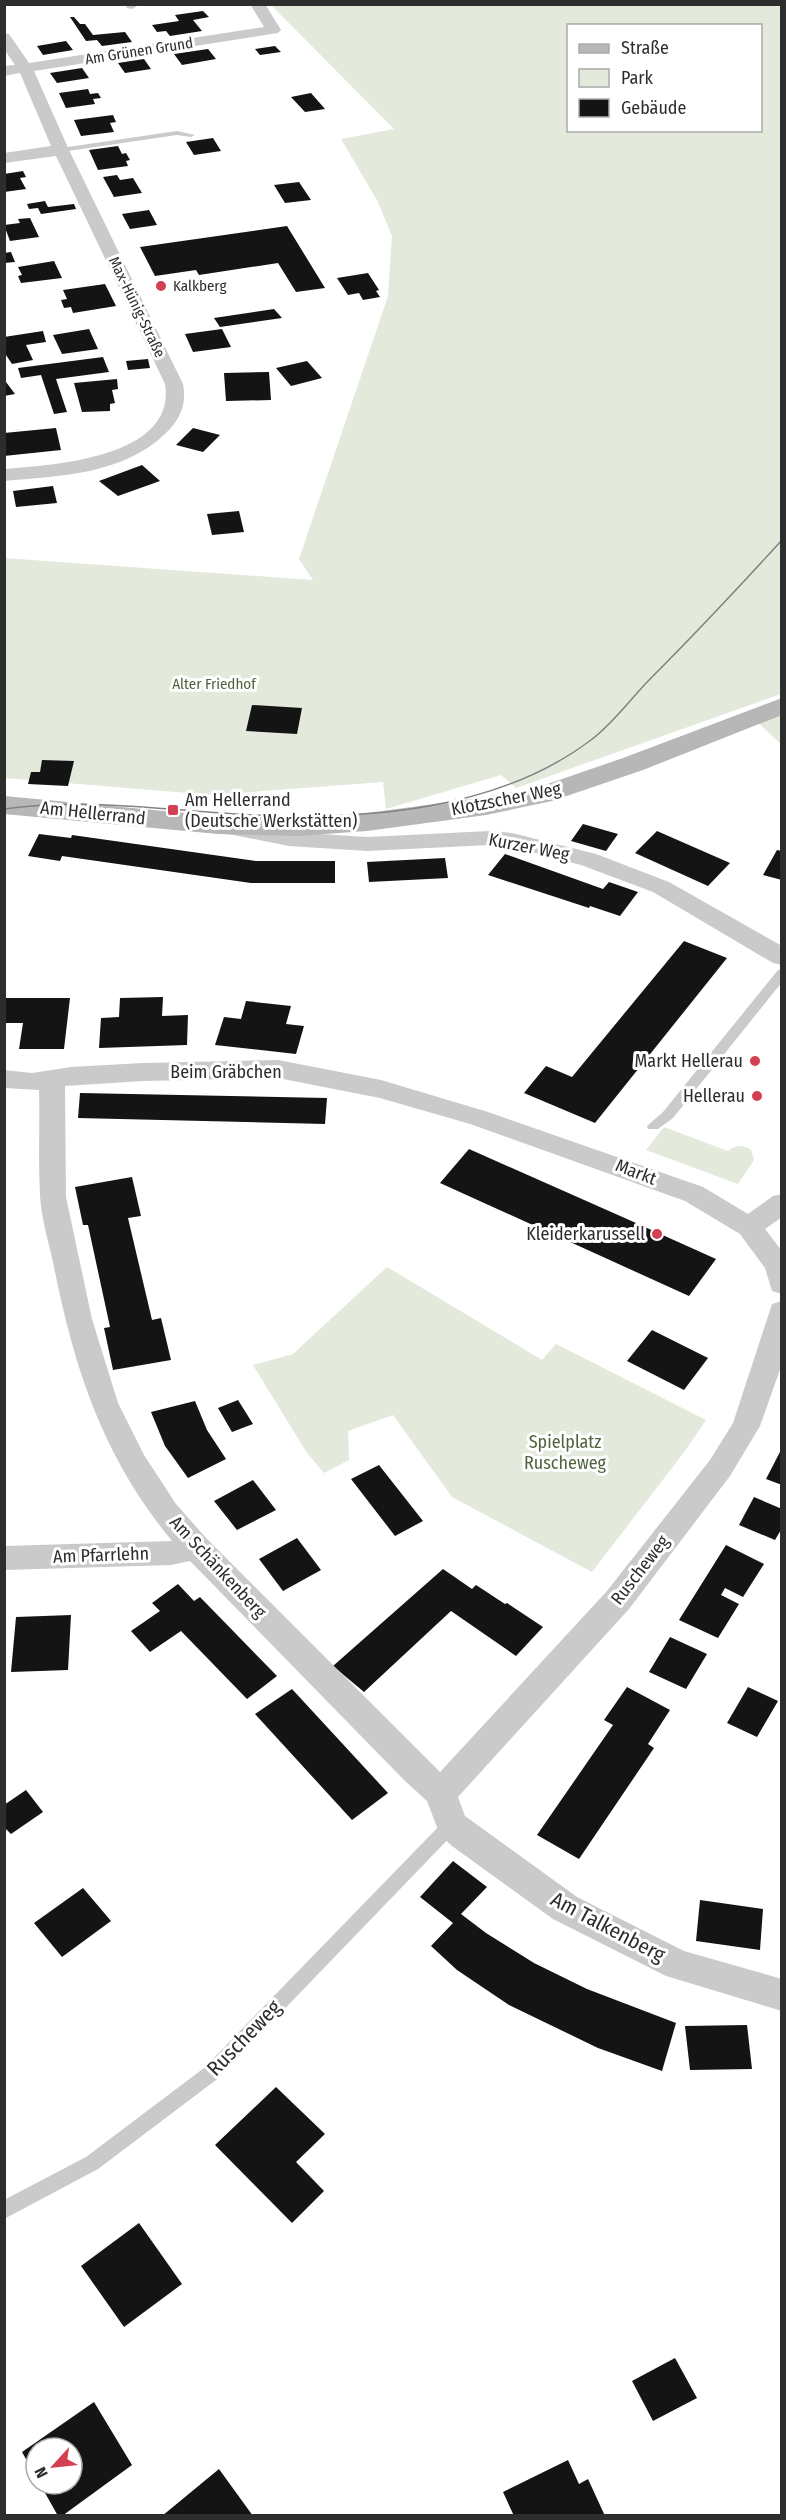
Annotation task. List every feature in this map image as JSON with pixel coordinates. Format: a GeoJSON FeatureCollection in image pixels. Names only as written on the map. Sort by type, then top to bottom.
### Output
{"type":"FeatureCollection","features":[{"type":"Feature","properties":{"kind":"street","name":"Am Grünen Grund"},"geometry":{"type":"LineString","coordinates":[[4,71],[273,30],[257,4]]}},
{"type":"Feature","properties":{"kind":"street","name":"Max-Hünig-Straße"},"geometry":{"type":"LineString","coordinates":[[4,37],[25,68],[61,150],[174,384],[177,399],[171,415],[156,431],[116,456],[91,465],[4,476]]}},
{"type":"Feature","properties":{"kind":"street"},"geometry":{"type":"LineString","coordinates":[[4,158],[61,150]]}},
{"type":"Feature","properties":{"kind":"street","name":"Klotzscher Weg"},"geometry":{"type":"LineString","coordinates":[[218,825],[297,827],[367,822],[486,806],[542,795],[633,764],[782,706]]}},
{"type":"Feature","properties":{"kind":"street","name":"Am Hellerrand"},"geometry":{"type":"LineString","coordinates":[[4,806],[218,825]]}},
{"type":"Feature","properties":{"kind":"street","name":"Kurzer Weg"},"geometry":{"type":"LineString","coordinates":[[218,825],[290,838],[367,844],[490,838],[512,840],[588,860],[662,887],[782,957]]}},
{"type":"Feature","properties":{"kind":"street","name":"Beim Gräbchen"},"geometry":{"type":"LineString","coordinates":[[4,1079],[32,1082],[71,1076],[143,1072],[278,1069],[381,1089],[479,1118]]}},
{"type":"Feature","properties":{"kind":"street","name":"Am Schänkenberg"},"geometry":{"type":"LineString","coordinates":[[52,1080],[53,1197],[78,1319],[104,1403],[134,1462],[166,1512],[196,1548],[416,1771],[441,1793]]}},
{"type":"Feature","properties":{"kind":"street","name":"Markt"},"geometry":{"type":"LineString","coordinates":[[479,1118],[694,1194],[749,1227]]}},
{"type":"Feature","properties":{"kind":"street"},"geometry":{"type":"LineString","coordinates":[[782,1203],[749,1227],[778,1266],[782,1284]]}},
{"type":"Feature","properties":{"kind":"street","name":"Ruscheweg"},"geometry":{"type":"LineString","coordinates":[[441,1793],[618,1600],[720,1468],[746,1426],[776,1338],[782,1311]]}},
{"type":"Feature","properties":{"kind":"street","name":"Am Pfarrlehn"},"geometry":{"type":"LineString","coordinates":[[4,1558],[171,1553],[196,1548]]}},
{"type":"Feature","properties":{"kind":"street"},"geometry":{"type":"LineString","coordinates":[[441,1793],[451,1825]]}},
{"type":"Feature","properties":{"kind":"street","name":"Am Talkenberg"},"geometry":{"type":"LineString","coordinates":[[451,1825],[565,1908],[678,1965],[782,1995]]}},
{"type":"Feature","properties":{"kind":"lane"},"geometry":{"type":"LineString","coordinates":[[61,150],[177,133],[191,135]]}},
{"type":"Feature","properties":{"kind":"lane"},"geometry":{"type":"LineString","coordinates":[[653,1126],[668,1115],[782,973]]}},
{"type":"Feature","properties":{"kind":"lane","name":"Ruscheweg"},"geometry":{"type":"LineString","coordinates":[[4,2210],[92,2163],[210,2074],[451,1825]]}},
{"type":"Feature","properties":{"kind":"green space","name":"Alter Friedhof"},"geometry":{"type":"Polygon","coordinates":[[[271,5],[781,5],[781,694],[516,788],[501,775],[386,809],[383,782],[213,795],[5,778],[4,558],[313,580],[299,559],[388,296],[392,236],[378,202],[341,139],[394,129],[271,5]]]}},
{"type":"Feature","properties":{"kind":"green space"},"geometry":{"type":"Polygon","coordinates":[[[781,710],[781,744],[755,720],[781,710]]]}},
{"type":"Feature","properties":{"kind":"green space"},"geometry":{"type":"Polygon","coordinates":[[[664,1127],[728,1151],[737,1146],[745,1147],[751,1150],[754,1160],[738,1184],[646,1150],[664,1127]]]}},
{"type":"Feature","properties":{"kind":"green space","name":"Spielplatz Ruscheweg"},"geometry":{"type":"Polygon","coordinates":[[[387,1267],[542,1360],[556,1344],[706,1420],[685,1451],[592,1572],[452,1497],[393,1415],[348,1431],[349,1460],[324,1473],[307,1453],[253,1365],[293,1354],[387,1267]]]}},
{"type":"Feature","properties":{"kind":"building"},"geometry":{"type":"Polygon","coordinates":[[[203,11],[209,17],[193,20],[202,31],[170,36],[166,31],[157,32],[152,25],[179,21],[175,15],[203,11]]]}},
{"type":"Feature","properties":{"kind":"building"},"geometry":{"type":"Polygon","coordinates":[[[70,17],[74,17],[80,24],[85,24],[93,35],[125,32],[132,42],[102,46],[97,40],[86,41],[70,17]]]}},
{"type":"Feature","properties":{"kind":"building"},"geometry":{"type":"Polygon","coordinates":[[[66,41],[73,50],[43,55],[37,46],[66,41]]]}},
{"type":"Feature","properties":{"kind":"building"},"geometry":{"type":"Polygon","coordinates":[[[275,46],[281,52],[260,55],[255,49],[275,46]]]}},
{"type":"Feature","properties":{"kind":"building"},"geometry":{"type":"Polygon","coordinates":[[[208,49],[216,59],[182,65],[174,54],[208,49]]]}},
{"type":"Feature","properties":{"kind":"building"},"geometry":{"type":"Polygon","coordinates":[[[144,59],[151,69],[125,73],[118,63],[144,59]]]}},
{"type":"Feature","properties":{"kind":"building"},"geometry":{"type":"Polygon","coordinates":[[[82,68],[89,78],[57,83],[50,73],[82,68]]]}},
{"type":"Feature","properties":{"kind":"building"},"geometry":{"type":"Polygon","coordinates":[[[88,89],[90,94],[98,93],[101,98],[93,99],[95,104],[66,108],[59,93],[88,89]]]}},
{"type":"Feature","properties":{"kind":"building"},"geometry":{"type":"Polygon","coordinates":[[[311,93],[325,109],[305,112],[291,97],[311,93]]]}},
{"type":"Feature","properties":{"kind":"building"},"geometry":{"type":"Polygon","coordinates":[[[113,115],[116,122],[110,123],[114,132],[81,136],[74,120],[113,115]]]}},
{"type":"Feature","properties":{"kind":"building"},"geometry":{"type":"Polygon","coordinates":[[[213,138],[221,151],[194,155],[186,142],[213,138]]]}},
{"type":"Feature","properties":{"kind":"building"},"geometry":{"type":"Polygon","coordinates":[[[118,146],[122,154],[126,153],[130,160],[126,161],[128,166],[98,170],[89,150],[118,146]]]}},
{"type":"Feature","properties":{"kind":"building"},"geometry":{"type":"Polygon","coordinates":[[[23,171],[26,177],[20,178],[26,189],[4,192],[4,174],[23,171]]]}},
{"type":"Feature","properties":{"kind":"building"},"geometry":{"type":"Polygon","coordinates":[[[117,175],[120,180],[133,178],[142,193],[114,197],[103,177],[117,175]]]}},
{"type":"Feature","properties":{"kind":"building"},"geometry":{"type":"Polygon","coordinates":[[[299,182],[311,200],[285,203],[274,185],[299,182]]]}},
{"type":"Feature","properties":{"kind":"building"},"geometry":{"type":"Polygon","coordinates":[[[45,201],[48,207],[74,204],[76,209],[41,214],[38,208],[29,209],[27,204],[45,201]]]}},
{"type":"Feature","properties":{"kind":"building"},"geometry":{"type":"Polygon","coordinates":[[[149,210],[157,225],[130,229],[122,214],[149,210]]]}},
{"type":"Feature","properties":{"kind":"building"},"geometry":{"type":"Polygon","coordinates":[[[30,218],[39,237],[10,241],[4,225],[20,223],[18,219],[30,218]]]}},
{"type":"Feature","properties":{"kind":"building"},"geometry":{"type":"Polygon","coordinates":[[[287,226],[325,288],[296,292],[278,263],[199,275],[196,270],[155,276],[140,247],[287,226]]]}},
{"type":"Feature","properties":{"kind":"building"},"geometry":{"type":"Polygon","coordinates":[[[11,252],[15,262],[4,263],[4,253],[11,252]]]}},
{"type":"Feature","properties":{"kind":"building"},"geometry":{"type":"Polygon","coordinates":[[[54,261],[62,278],[21,283],[18,276],[22,275],[18,267],[54,261]]]}},
{"type":"Feature","properties":{"kind":"building"},"geometry":{"type":"Polygon","coordinates":[[[368,273],[379,290],[376,291],[380,297],[363,300],[359,293],[348,295],[337,278],[368,273]]]}},
{"type":"Feature","properties":{"kind":"building"},"geometry":{"type":"Polygon","coordinates":[[[105,284],[116,306],[73,313],[71,307],[64,308],[61,300],[67,299],[63,290],[105,284]]]}},
{"type":"Feature","properties":{"kind":"building"},"geometry":{"type":"Polygon","coordinates":[[[274,309],[282,318],[220,327],[214,318],[274,309]]]}},
{"type":"Feature","properties":{"kind":"building"},"geometry":{"type":"Polygon","coordinates":[[[89,329],[98,349],[62,354],[53,335],[89,329]]]}},
{"type":"Feature","properties":{"kind":"building"},"geometry":{"type":"Polygon","coordinates":[[[222,329],[231,347],[193,352],[185,334],[222,329]]]}},
{"type":"Feature","properties":{"kind":"building"},"geometry":{"type":"Polygon","coordinates":[[[43,331],[46,342],[26,345],[33,360],[12,364],[4,352],[4,337],[43,331]]]}},
{"type":"Feature","properties":{"kind":"building"},"geometry":{"type":"Polygon","coordinates":[[[103,357],[109,372],[56,379],[67,412],[54,414],[41,375],[21,378],[18,368],[103,357]]]}},
{"type":"Feature","properties":{"kind":"building"},"geometry":{"type":"Polygon","coordinates":[[[148,359],[150,368],[128,370],[126,361],[148,359]]]}},
{"type":"Feature","properties":{"kind":"building"},"geometry":{"type":"Polygon","coordinates":[[[307,361],[322,378],[291,386],[276,368],[307,361]]]}},
{"type":"Feature","properties":{"kind":"building"},"geometry":{"type":"Polygon","coordinates":[[[269,372],[271,400],[226,401],[224,373],[269,372]]]}},
{"type":"Feature","properties":{"kind":"building"},"geometry":{"type":"Polygon","coordinates":[[[117,379],[118,389],[112,390],[115,403],[110,404],[110,411],[82,412],[74,383],[117,379]]]}},
{"type":"Feature","properties":{"kind":"building"},"geometry":{"type":"Polygon","coordinates":[[[4,382],[6,382],[15,394],[4,396],[4,382]]]}},
{"type":"Feature","properties":{"kind":"building"},"geometry":{"type":"Polygon","coordinates":[[[56,428],[61,450],[4,456],[4,433],[56,428]]]}},
{"type":"Feature","properties":{"kind":"building"},"geometry":{"type":"Polygon","coordinates":[[[193,428],[220,435],[203,452],[176,445],[193,428]]]}},
{"type":"Feature","properties":{"kind":"building"},"geometry":{"type":"Polygon","coordinates":[[[142,465],[160,481],[118,496],[99,481],[142,465]]]}},
{"type":"Feature","properties":{"kind":"building"},"geometry":{"type":"Polygon","coordinates":[[[53,486],[57,503],[16,507],[13,491],[53,486]]]}},
{"type":"Feature","properties":{"kind":"building"},"geometry":{"type":"Polygon","coordinates":[[[239,511],[244,532],[212,535],[207,514],[239,511]]]}},
{"type":"Feature","properties":{"kind":"building"},"geometry":{"type":"Polygon","coordinates":[[[252,705],[302,708],[297,734],[246,731],[252,705]]]}},
{"type":"Feature","properties":{"kind":"building"},"geometry":{"type":"Polygon","coordinates":[[[42,760],[74,761],[68,786],[28,784],[31,772],[40,772],[42,760]]]}},
{"type":"Feature","properties":{"kind":"building"},"geometry":{"type":"Polygon","coordinates":[[[583,824],[618,834],[606,851],[571,841],[583,824]]]}},
{"type":"Feature","properties":{"kind":"building"},"geometry":{"type":"Polygon","coordinates":[[[657,831],[730,863],[708,886],[635,853],[657,831]]]}},
{"type":"Feature","properties":{"kind":"building"},"geometry":{"type":"Polygon","coordinates":[[[39,834],[71,838],[72,835],[256,861],[335,861],[335,883],[251,883],[62,856],[60,861],[28,856],[39,834]]]}},
{"type":"Feature","properties":{"kind":"building"},"geometry":{"type":"Polygon","coordinates":[[[777,850],[782,851],[782,880],[763,875],[777,850]]]}},
{"type":"Feature","properties":{"kind":"building"},"geometry":{"type":"Polygon","coordinates":[[[505,854],[603,889],[609,882],[638,892],[620,916],[590,906],[589,908],[488,875],[505,854]]]}},
{"type":"Feature","properties":{"kind":"building"},"geometry":{"type":"Polygon","coordinates":[[[445,858],[448,878],[369,882],[367,862],[445,858]]]}},
{"type":"Feature","properties":{"kind":"building"},"geometry":{"type":"Polygon","coordinates":[[[684,941],[727,958],[595,1123],[524,1093],[546,1066],[572,1077],[684,941]]]}},
{"type":"Feature","properties":{"kind":"building"},"geometry":{"type":"Polygon","coordinates":[[[163,997],[162,1016],[188,1015],[187,1045],[99,1048],[101,1018],[119,1017],[120,998],[163,997]]]}},
{"type":"Feature","properties":{"kind":"building"},"geometry":{"type":"Polygon","coordinates":[[[4,998],[70,998],[64,1049],[19,1049],[23,1023],[4,1023],[4,998]]]}},
{"type":"Feature","properties":{"kind":"building"},"geometry":{"type":"Polygon","coordinates":[[[246,1001],[291,1006],[286,1024],[304,1026],[296,1054],[215,1045],[224,1017],[241,1019],[246,1001]]]}},
{"type":"Feature","properties":{"kind":"building"},"geometry":{"type":"Polygon","coordinates":[[[80,1093],[327,1098],[325,1124],[78,1118],[80,1093]]]}},
{"type":"Feature","properties":{"kind":"building"},"geometry":{"type":"Polygon","coordinates":[[[469,1149],[716,1259],[689,1296],[440,1183],[469,1149]]]}},
{"type":"Feature","properties":{"kind":"building"},"geometry":{"type":"Polygon","coordinates":[[[132,1177],[141,1216],[128,1218],[152,1320],[161,1318],[171,1360],[113,1370],[104,1328],[110,1327],[88,1225],[83,1225],[75,1187],[132,1177]]]}},
{"type":"Feature","properties":{"kind":"building"},"geometry":{"type":"Polygon","coordinates":[[[652,1330],[708,1358],[684,1390],[627,1361],[652,1330]]]}},
{"type":"Feature","properties":{"kind":"building"},"geometry":{"type":"Polygon","coordinates":[[[238,1400],[253,1424],[232,1432],[218,1408],[238,1400]]]}},
{"type":"Feature","properties":{"kind":"building"},"geometry":{"type":"Polygon","coordinates":[[[195,1401],[207,1430],[226,1459],[188,1478],[165,1446],[151,1412],[195,1401]]]}},
{"type":"Feature","properties":{"kind":"building"},"geometry":{"type":"Polygon","coordinates":[[[782,1448],[782,1485],[766,1479],[782,1448]]]}},
{"type":"Feature","properties":{"kind":"building"},"geometry":{"type":"Polygon","coordinates":[[[379,1465],[423,1521],[395,1536],[351,1479],[379,1465]]]}},
{"type":"Feature","properties":{"kind":"building"},"geometry":{"type":"Polygon","coordinates":[[[253,1480],[276,1510],[237,1530],[214,1501],[253,1480]]]}},
{"type":"Feature","properties":{"kind":"building"},"geometry":{"type":"Polygon","coordinates":[[[754,1497],[782,1509],[782,1528],[775,1540],[739,1525],[754,1497]]]}},
{"type":"Feature","properties":{"kind":"building"},"geometry":{"type":"Polygon","coordinates":[[[297,1538],[321,1570],[283,1591],[259,1559],[297,1538]]]}},
{"type":"Feature","properties":{"kind":"building"},"geometry":{"type":"Polygon","coordinates":[[[726,1545],[764,1564],[743,1597],[725,1588],[721,1595],[739,1604],[718,1638],[679,1620],[726,1545]]]}},
{"type":"Feature","properties":{"kind":"building"},"geometry":{"type":"Polygon","coordinates":[[[443,1569],[472,1589],[476,1585],[543,1627],[516,1656],[451,1611],[364,1692],[333,1666],[443,1569]]]}},
{"type":"Feature","properties":{"kind":"building"},"geometry":{"type":"Polygon","coordinates":[[[178,1584],[194,1601],[200,1597],[277,1676],[247,1699],[181,1631],[150,1652],[131,1631],[160,1611],[152,1603],[178,1584]]]}},
{"type":"Feature","properties":{"kind":"building"},"geometry":{"type":"Polygon","coordinates":[[[71,1615],[68,1670],[11,1672],[16,1617],[71,1615]]]}},
{"type":"Feature","properties":{"kind":"building"},"geometry":{"type":"Polygon","coordinates":[[[670,1637],[707,1654],[686,1689],[649,1672],[670,1637]]]}},
{"type":"Feature","properties":{"kind":"building"},"geometry":{"type":"Polygon","coordinates":[[[627,1687],[670,1710],[648,1744],[654,1748],[579,1859],[537,1835],[613,1725],[604,1720],[627,1687]]]}},
{"type":"Feature","properties":{"kind":"building"},"geometry":{"type":"Polygon","coordinates":[[[748,1687],[778,1701],[757,1737],[727,1723],[748,1687]]]}},
{"type":"Feature","properties":{"kind":"building"},"geometry":{"type":"Polygon","coordinates":[[[292,1689],[388,1793],[352,1820],[255,1714],[292,1689]]]}},
{"type":"Feature","properties":{"kind":"building"},"geometry":{"type":"Polygon","coordinates":[[[26,1790],[43,1812],[11,1834],[4,1827],[4,1805],[26,1790]]]}},
{"type":"Feature","properties":{"kind":"building"},"geometry":{"type":"Polygon","coordinates":[[[453,1861],[487,1887],[461,1914],[486,1933],[534,1963],[587,1989],[676,2023],[662,2071],[598,2048],[509,2005],[457,1970],[431,1946],[453,1923],[420,1897],[453,1861]]]}},
{"type":"Feature","properties":{"kind":"building"},"geometry":{"type":"Polygon","coordinates":[[[83,1888],[111,1921],[62,1957],[34,1923],[83,1888]]]}},
{"type":"Feature","properties":{"kind":"building"},"geometry":{"type":"Polygon","coordinates":[[[700,1900],[763,1909],[760,1950],[696,1941],[700,1900]]]}},
{"type":"Feature","properties":{"kind":"building"},"geometry":{"type":"Polygon","coordinates":[[[747,2025],[752,2069],[690,2070],[685,2026],[747,2025]]]}},
{"type":"Feature","properties":{"kind":"building"},"geometry":{"type":"Polygon","coordinates":[[[276,2087],[325,2134],[296,2162],[324,2191],[292,2223],[215,2145],[276,2087]]]}},
{"type":"Feature","properties":{"kind":"building"},"geometry":{"type":"Polygon","coordinates":[[[139,2223],[182,2284],[124,2327],[81,2266],[139,2223]]]}},
{"type":"Feature","properties":{"kind":"building"},"geometry":{"type":"Polygon","coordinates":[[[675,2358],[697,2398],[653,2421],[632,2381],[675,2358]]]}},
{"type":"Feature","properties":{"kind":"building"},"geometry":{"type":"Polygon","coordinates":[[[94,2402],[132,2465],[62,2516],[58,2516],[47,2496],[84,2496],[84,2436],[45,2436],[94,2402]]]}},
{"type":"Feature","properties":{"kind":"building"},"geometry":{"type":"Polygon","coordinates":[[[568,2460],[579,2484],[588,2479],[605,2516],[514,2516],[503,2492],[568,2460]]]}},
{"type":"Feature","properties":{"kind":"building"},"geometry":{"type":"Polygon","coordinates":[[[219,2469],[253,2516],[162,2516],[219,2469]]]}},
{"type":"Feature","properties":{"kind":"tram line"},"geometry":{"type":"LineString","coordinates":[[4,809],[67,804],[252,815],[340,815],[429,806],[472,796],[514,782],[554,764],[599,733],[782,540]]}},
{"type":"Feature","properties":{"kind":"place","name":"Kalkberg"},"geometry":{"type":"Point","coordinates":[161,286]}},
{"type":"Feature","properties":{"kind":"place","name":"Am Hellerrand (Deutsche Werkstätten)"},"geometry":{"type":"Point","coordinates":[173,810]}},
{"type":"Feature","properties":{"kind":"place","name":"Markt Hellerau"},"geometry":{"type":"Point","coordinates":[755,1061]}},
{"type":"Feature","properties":{"kind":"place","name":"Hellerau"},"geometry":{"type":"Point","coordinates":[757,1096]}},
{"type":"Feature","properties":{"kind":"place","name":"Kleiderkarussell"},"geometry":{"type":"Point","coordinates":[657,1234]}}]}
